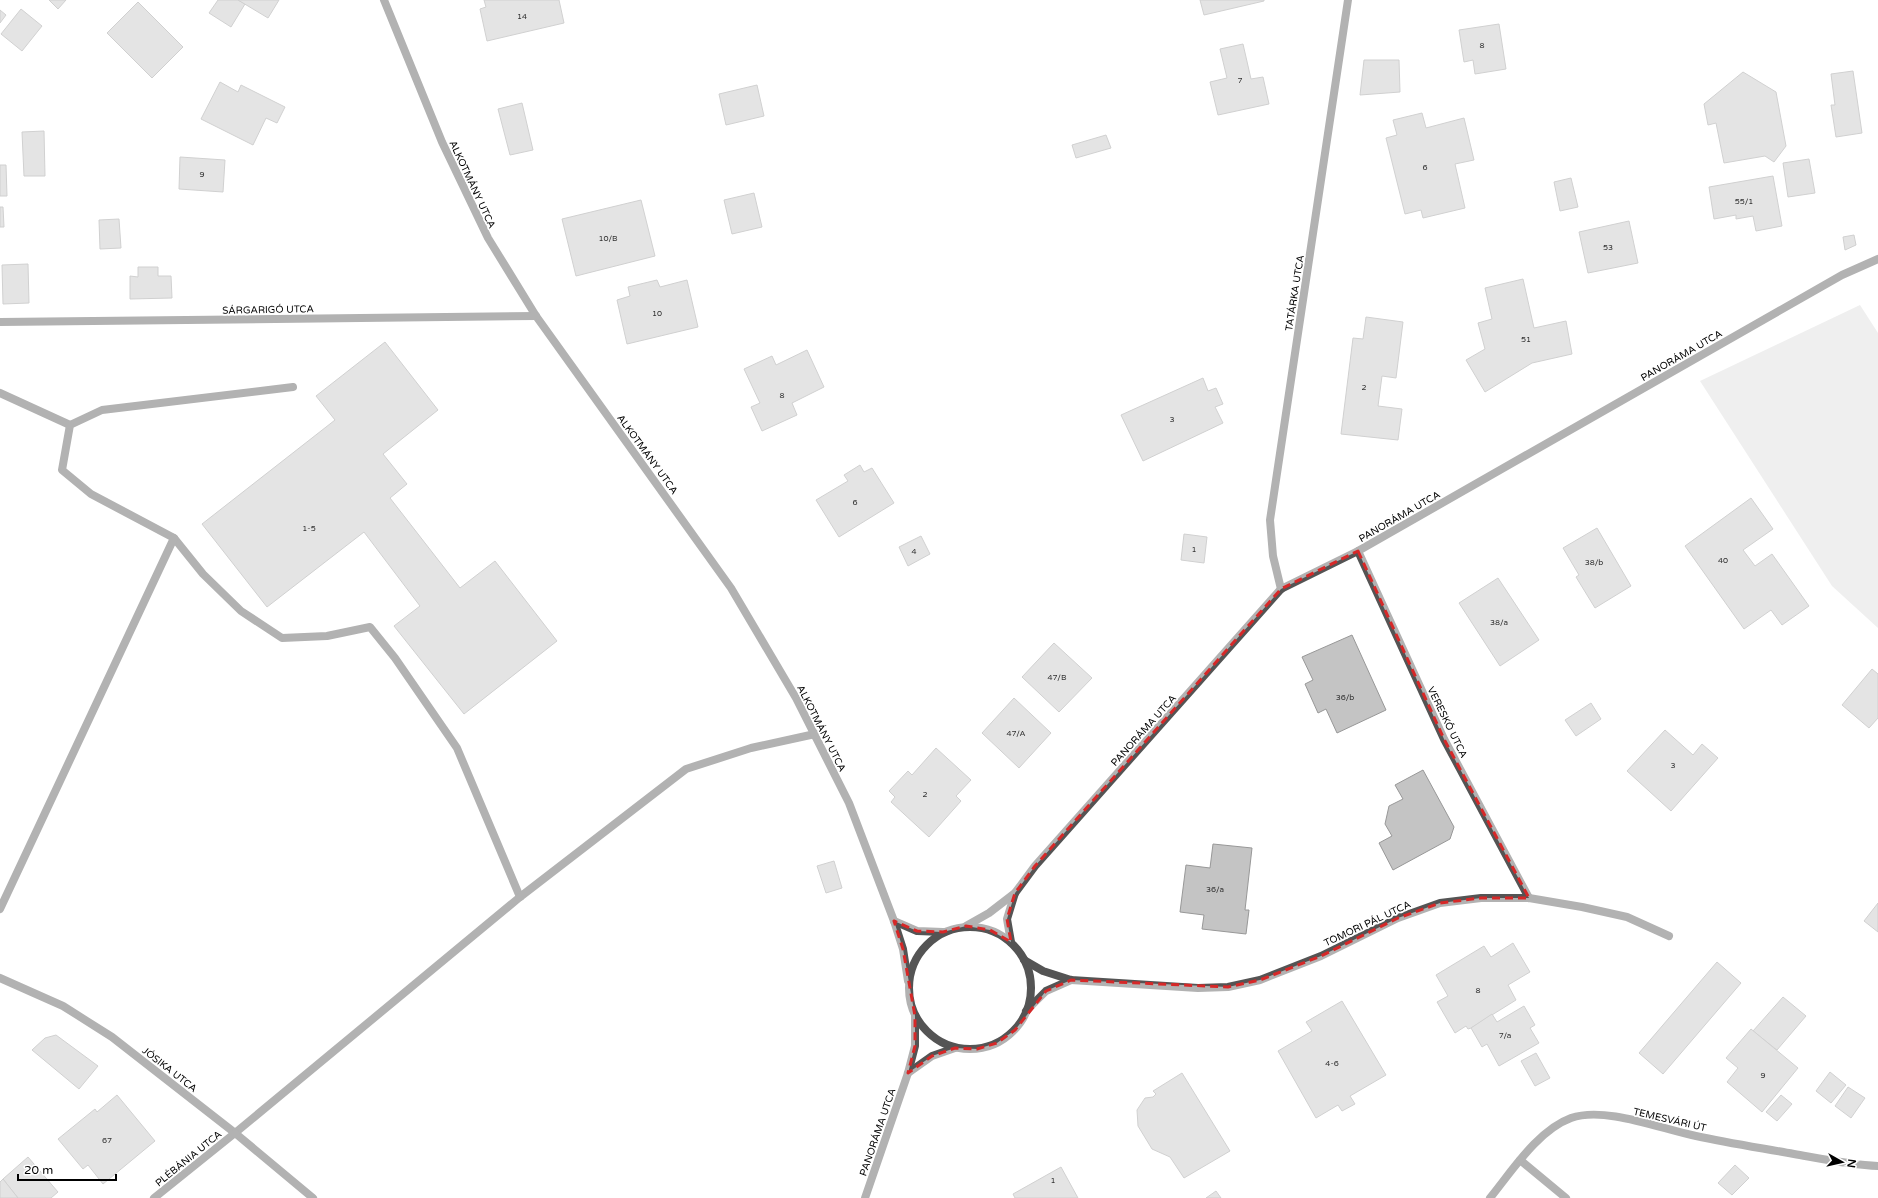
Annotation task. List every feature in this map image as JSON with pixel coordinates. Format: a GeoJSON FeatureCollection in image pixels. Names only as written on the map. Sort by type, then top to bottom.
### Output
{"type":"FeatureCollection","features":[{"type":"Feature","properties":{"kind":"street","name":"ALKOTMÁNY UTCA"},"geometry":{"type":"LineString","coordinates":[[384,0],[442,142],[488,238],[536,316],[731,588],[815,734],[849,803],[894,921],[903,949],[908,981]]}},
{"type":"Feature","properties":{"kind":"street","name":"TATÁRKA UTCA"},"geometry":{"type":"LineString","coordinates":[[1280,589],[1273,556],[1270,520],[1348,0]]}},
{"type":"Feature","properties":{"kind":"street","name":"PANORÁMA UTCA"},"geometry":{"type":"LineString","coordinates":[[966,926],[989,913],[1015,893],[1035,866],[1280,589],[1358,551],[1842,275],[1878,259]]}},
{"type":"Feature","properties":{"kind":"street","name":"SÁRGARIGÓ UTCA"},"geometry":{"type":"LineString","coordinates":[[0,322],[536,316]]}},
{"type":"Feature","properties":{"kind":"street"},"geometry":{"type":"LineString","coordinates":[[0,393],[70,425],[102,410],[293,387]]}},
{"type":"Feature","properties":{"kind":"street"},"geometry":{"type":"LineString","coordinates":[[70,425],[62,470],[91,494],[174,538],[203,574],[241,611],[282,638],[327,636],[370,627],[395,658],[457,748],[520,897]]}},
{"type":"Feature","properties":{"kind":"street"},"geometry":{"type":"LineString","coordinates":[[0,910],[174,538]]}},
{"type":"Feature","properties":{"kind":"street","name":"VERESKŐ UTCA"},"geometry":{"type":"LineString","coordinates":[[1358,551],[1444,738],[1528,898]]}},
{"type":"Feature","properties":{"kind":"street","name":"PLÉBÁNIA UTCA"},"geometry":{"type":"LineString","coordinates":[[154,1198],[235,1133],[520,897],[686,769],[751,748],[815,734]]}},
{"type":"Feature","properties":{"kind":"street","name":"PANORÁMA UTCA"},"geometry":{"type":"LineString","coordinates":[[1011,942],[1007,919],[1015,893]]}},
{"type":"Feature","properties":{"kind":"street","name":"TOMORI PÁL UTCA"},"geometry":{"type":"LineString","coordinates":[[1024,960],[1043,971],[1071,980],[1198,988],[1228,987],[1267,977],[1320,956],[1398,918],[1440,902],[1481,898],[1528,898],[1582,907],[1627,917],[1669,936]]}},
{"type":"Feature","properties":{"kind":"street"},"geometry":{"type":"LineString","coordinates":[[894,921],[917,931],[943,932],[966,926],[990,930],[1011,942],[1024,960],[1031,985],[1026,1011],[1015,1030],[998,1043],[977,1049],[955,1048],[932,1056],[908,1073]]}},
{"type":"Feature","properties":{"kind":"street"},"geometry":{"type":"LineString","coordinates":[[943,932],[926,944],[914,961],[908,981],[915,1016],[932,1037],[955,1048]]}},
{"type":"Feature","properties":{"kind":"street","name":"JÓSIKA UTCA"},"geometry":{"type":"LineString","coordinates":[[0,978],[63,1006],[112,1037],[235,1133],[313,1198]]}},
{"type":"Feature","properties":{"kind":"street","name":"TOMORI PÁL UTCA"},"geometry":{"type":"LineString","coordinates":[[1026,1011],[1046,991],[1071,980]]}},
{"type":"Feature","properties":{"kind":"street","name":"PANORÁMA UTCA"},"geometry":{"type":"LineString","coordinates":[[865,1198],[908,1073],[915,1046],[915,1016]]}},
{"type":"Feature","properties":{"kind":"street","name":"TEMESVÁRI ÚT"},"geometry":{"type":"LineString","coordinates":[[1490,1198],[1520,1160],[1551,1128],[1572,1118],[1591,1114],[1614,1117],[1702,1137],[1840,1162],[1878,1166]]}},
{"type":"Feature","properties":{"kind":"street"},"geometry":{"type":"LineString","coordinates":[[1520,1160],[1566,1198]]}},
{"type":"Feature","properties":{"kind":"highlighted area"},"geometry":{"type":"Polygon","coordinates":[[[1358,551],[1444,739],[1529,898],[1481,898],[1440,903],[1398,918],[1321,956],[1260,980],[1228,987],[1071,980],[1046,991],[1015,1030],[997,1043],[977,1049],[955,1048],[932,1056],[908,1073],[915,1046],[915,1016],[903,949],[894,921],[917,931],[943,932],[966,926],[990,930],[1011,942],[1007,919],[1015,893],[1035,866],[1281,589],[1358,551]]]}},
{"type":"Feature","properties":{"kind":"shaded area"},"geometry":{"type":"Polygon","coordinates":[[[1860,305],[1878,333],[1878,628],[1832,586],[1700,381],[1860,305]]]}},
{"type":"Feature","properties":{"kind":"building"},"geometry":{"type":"Polygon","coordinates":[[[49,0],[66,0],[58,9],[49,0]]]}},
{"type":"Feature","properties":{"kind":"building"},"geometry":{"type":"Polygon","coordinates":[[[218,0],[238,0],[245,4],[231,27],[209,13],[218,0]]]}},
{"type":"Feature","properties":{"kind":"building"},"geometry":{"type":"Polygon","coordinates":[[[238,0],[279,0],[268,18],[238,0]]]}},
{"type":"Feature","properties":{"kind":"building"},"geometry":{"type":"Polygon","coordinates":[[[484,0],[559,0],[564,23],[487,41],[480,9],[486,7],[484,0]]]}},
{"type":"Feature","properties":{"kind":"building"},"geometry":{"type":"Polygon","coordinates":[[[1200,0],[1264,0],[1264,1],[1204,15],[1200,0]]]}},
{"type":"Feature","properties":{"kind":"building"},"geometry":{"type":"Polygon","coordinates":[[[138,2],[183,47],[152,78],[107,33],[138,2]]]}},
{"type":"Feature","properties":{"kind":"building"},"geometry":{"type":"Polygon","coordinates":[[[21,9],[42,26],[22,51],[1,34],[21,9]]]}},
{"type":"Feature","properties":{"kind":"building"},"geometry":{"type":"Polygon","coordinates":[[[0,10],[6,15],[0,23],[0,10]]]}},
{"type":"Feature","properties":{"kind":"building"},"geometry":{"type":"Polygon","coordinates":[[[1499,24],[1506,69],[1475,74],[1473,60],[1464,62],[1459,30],[1499,24]]]}},
{"type":"Feature","properties":{"kind":"building"},"geometry":{"type":"Polygon","coordinates":[[[1243,44],[1251,79],[1263,77],[1269,104],[1218,115],[1210,82],[1227,78],[1220,49],[1243,44]]]}},
{"type":"Feature","properties":{"kind":"building"},"geometry":{"type":"Polygon","coordinates":[[[1364,60],[1399,60],[1400,92],[1360,95],[1364,60]]]}},
{"type":"Feature","properties":{"kind":"building"},"geometry":{"type":"Polygon","coordinates":[[[1853,71],[1862,133],[1836,137],[1831,105],[1835,105],[1831,74],[1853,71]]]}},
{"type":"Feature","properties":{"kind":"building"},"geometry":{"type":"Polygon","coordinates":[[[1743,72],[1776,92],[1786,146],[1774,162],[1765,156],[1724,163],[1716,123],[1708,125],[1704,104],[1743,72]]]}},
{"type":"Feature","properties":{"kind":"building"},"geometry":{"type":"Polygon","coordinates":[[[220,82],[238,92],[241,85],[285,107],[277,123],[266,118],[253,145],[201,119],[220,82]]]}},
{"type":"Feature","properties":{"kind":"building"},"geometry":{"type":"Polygon","coordinates":[[[757,85],[764,116],[726,125],[719,94],[757,85]]]}},
{"type":"Feature","properties":{"kind":"building"},"geometry":{"type":"Polygon","coordinates":[[[522,103],[533,150],[510,155],[498,109],[522,103]]]}},
{"type":"Feature","properties":{"kind":"building"},"geometry":{"type":"Polygon","coordinates":[[[1422,113],[1426,128],[1464,118],[1474,160],[1455,164],[1465,208],[1423,218],[1421,210],[1405,214],[1386,138],[1397,135],[1393,120],[1422,113]]]}},
{"type":"Feature","properties":{"kind":"building"},"geometry":{"type":"Polygon","coordinates":[[[44,131],[45,176],[24,176],[22,132],[44,131]]]}},
{"type":"Feature","properties":{"kind":"building"},"geometry":{"type":"Polygon","coordinates":[[[1106,135],[1111,148],[1076,158],[1072,145],[1106,135]]]}},
{"type":"Feature","properties":{"kind":"building"},"geometry":{"type":"Polygon","coordinates":[[[180,157],[225,160],[223,192],[179,189],[180,157]]]}},
{"type":"Feature","properties":{"kind":"building"},"geometry":{"type":"Polygon","coordinates":[[[1809,159],[1815,193],[1788,197],[1783,163],[1809,159]]]}},
{"type":"Feature","properties":{"kind":"building"},"geometry":{"type":"Polygon","coordinates":[[[0,165],[6,165],[7,196],[0,196],[0,165]]]}},
{"type":"Feature","properties":{"kind":"building"},"geometry":{"type":"Polygon","coordinates":[[[1773,176],[1782,226],[1756,231],[1753,216],[1736,219],[1736,215],[1714,219],[1709,187],[1773,176]]]}},
{"type":"Feature","properties":{"kind":"building"},"geometry":{"type":"Polygon","coordinates":[[[1571,178],[1578,207],[1560,211],[1554,182],[1571,178]]]}},
{"type":"Feature","properties":{"kind":"building"},"geometry":{"type":"Polygon","coordinates":[[[754,193],[762,227],[732,234],[724,200],[754,193]]]}},
{"type":"Feature","properties":{"kind":"building"},"geometry":{"type":"Polygon","coordinates":[[[641,200],[655,256],[576,276],[562,219],[641,200]]]}},
{"type":"Feature","properties":{"kind":"building"},"geometry":{"type":"Polygon","coordinates":[[[0,207],[3,207],[4,227],[0,227],[0,207]]]}},
{"type":"Feature","properties":{"kind":"building"},"geometry":{"type":"Polygon","coordinates":[[[119,219],[121,248],[100,249],[99,220],[119,219]]]}},
{"type":"Feature","properties":{"kind":"building"},"geometry":{"type":"Polygon","coordinates":[[[1629,221],[1638,263],[1588,273],[1579,232],[1629,221]]]}},
{"type":"Feature","properties":{"kind":"building"},"geometry":{"type":"Polygon","coordinates":[[[1854,235],[1856,245],[1845,250],[1843,237],[1854,235]]]}},
{"type":"Feature","properties":{"kind":"building"},"geometry":{"type":"Polygon","coordinates":[[[28,264],[29,303],[3,304],[2,265],[28,264]]]}},
{"type":"Feature","properties":{"kind":"building"},"geometry":{"type":"Polygon","coordinates":[[[138,267],[158,267],[158,276],[171,276],[172,298],[130,299],[130,276],[138,277],[138,267]]]}},
{"type":"Feature","properties":{"kind":"building"},"geometry":{"type":"Polygon","coordinates":[[[1523,279],[1534,328],[1566,321],[1572,354],[1532,363],[1485,392],[1466,360],[1485,349],[1478,323],[1492,319],[1485,288],[1523,279]]]}},
{"type":"Feature","properties":{"kind":"building"},"geometry":{"type":"Polygon","coordinates":[[[657,280],[660,287],[687,280],[698,327],[627,344],[617,300],[630,296],[628,287],[657,280]]]}},
{"type":"Feature","properties":{"kind":"building"},"geometry":{"type":"Polygon","coordinates":[[[1366,317],[1403,322],[1396,378],[1382,376],[1378,406],[1402,409],[1398,440],[1341,434],[1353,338],[1363,339],[1366,317]]]}},
{"type":"Feature","properties":{"kind":"building"},"geometry":{"type":"Polygon","coordinates":[[[385,342],[438,410],[383,454],[407,484],[390,498],[460,588],[495,561],[557,641],[464,714],[394,626],[420,606],[364,532],[267,607],[202,524],[335,420],[316,396],[385,342]]]}},
{"type":"Feature","properties":{"kind":"building"},"geometry":{"type":"Polygon","coordinates":[[[807,350],[824,387],[792,403],[797,415],[762,431],[751,407],[760,403],[744,369],[772,356],[776,365],[807,350]]]}},
{"type":"Feature","properties":{"kind":"building"},"geometry":{"type":"Polygon","coordinates":[[[1203,378],[1208,391],[1216,388],[1223,404],[1215,407],[1223,423],[1143,461],[1121,415],[1203,378]]]}},
{"type":"Feature","properties":{"kind":"building"},"geometry":{"type":"Polygon","coordinates":[[[860,465],[864,472],[872,468],[894,503],[839,537],[816,500],[848,481],[844,475],[860,465]]]}},
{"type":"Feature","properties":{"kind":"building"},"geometry":{"type":"Polygon","coordinates":[[[1751,498],[1773,529],[1743,550],[1755,566],[1772,554],[1809,606],[1782,625],[1771,610],[1744,629],[1685,546],[1751,498]]]}},
{"type":"Feature","properties":{"kind":"building"},"geometry":{"type":"Polygon","coordinates":[[[1597,528],[1631,586],[1595,608],[1576,577],[1579,575],[1563,548],[1597,528]]]}},
{"type":"Feature","properties":{"kind":"building"},"geometry":{"type":"Polygon","coordinates":[[[1184,534],[1207,537],[1204,563],[1181,560],[1184,534]]]}},
{"type":"Feature","properties":{"kind":"building"},"geometry":{"type":"Polygon","coordinates":[[[921,536],[930,554],[908,566],[899,547],[921,536]]]}},
{"type":"Feature","properties":{"kind":"building"},"geometry":{"type":"Polygon","coordinates":[[[1498,578],[1539,640],[1500,666],[1459,603],[1498,578]]]}},
{"type":"Feature","properties":{"kind":"building"},"geometry":{"type":"Polygon","coordinates":[[[1352,635],[1386,710],[1337,733],[1326,709],[1318,713],[1305,684],[1313,680],[1302,657],[1352,635]]]}},
{"type":"Feature","properties":{"kind":"building"},"geometry":{"type":"Polygon","coordinates":[[[1054,643],[1092,678],[1059,712],[1022,677],[1054,643]]]}},
{"type":"Feature","properties":{"kind":"building"},"geometry":{"type":"Polygon","coordinates":[[[1872,669],[1878,674],[1878,718],[1869,728],[1842,705],[1872,669]]]}},
{"type":"Feature","properties":{"kind":"building"},"geometry":{"type":"Polygon","coordinates":[[[1014,698],[1051,733],[1019,768],[982,733],[1014,698]]]}},
{"type":"Feature","properties":{"kind":"building"},"geometry":{"type":"Polygon","coordinates":[[[1591,703],[1601,719],[1576,736],[1565,720],[1591,703]]]}},
{"type":"Feature","properties":{"kind":"building"},"geometry":{"type":"Polygon","coordinates":[[[1665,730],[1693,755],[1702,744],[1718,758],[1671,811],[1627,771],[1665,730]]]}},
{"type":"Feature","properties":{"kind":"building"},"geometry":{"type":"Polygon","coordinates":[[[936,748],[971,780],[956,796],[961,801],[929,837],[891,802],[895,797],[889,791],[908,771],[912,775],[936,748]]]}},
{"type":"Feature","properties":{"kind":"building"},"geometry":{"type":"Polygon","coordinates":[[[1423,770],[1454,827],[1450,839],[1393,870],[1379,843],[1392,836],[1385,824],[1389,806],[1403,799],[1395,785],[1423,770]]]}},
{"type":"Feature","properties":{"kind":"building"},"geometry":{"type":"Polygon","coordinates":[[[1213,844],[1252,848],[1245,910],[1249,910],[1246,934],[1202,929],[1204,915],[1180,912],[1186,865],[1210,868],[1213,844]]]}},
{"type":"Feature","properties":{"kind":"building"},"geometry":{"type":"Polygon","coordinates":[[[834,861],[842,888],[826,893],[817,866],[834,861]]]}},
{"type":"Feature","properties":{"kind":"building"},"geometry":{"type":"Polygon","coordinates":[[[1878,903],[1878,932],[1864,921],[1878,903]]]}},
{"type":"Feature","properties":{"kind":"building"},"geometry":{"type":"Polygon","coordinates":[[[1513,943],[1530,972],[1508,985],[1516,1000],[1471,1028],[1468,1029],[1466,1026],[1455,1033],[1437,1002],[1448,996],[1436,975],[1484,946],[1491,957],[1513,943]]]}},
{"type":"Feature","properties":{"kind":"building"},"geometry":{"type":"Polygon","coordinates":[[[1717,962],[1741,983],[1663,1074],[1639,1053],[1717,962]]]}},
{"type":"Feature","properties":{"kind":"building"},"geometry":{"type":"Polygon","coordinates":[[[1783,997],[1806,1016],[1777,1050],[1753,1031],[1783,997]]]}},
{"type":"Feature","properties":{"kind":"building"},"geometry":{"type":"Polygon","coordinates":[[[1342,1001],[1386,1075],[1350,1096],[1355,1104],[1342,1111],[1338,1105],[1316,1118],[1278,1051],[1312,1031],[1306,1022],[1342,1001]]]}},
{"type":"Feature","properties":{"kind":"building"},"geometry":{"type":"Polygon","coordinates":[[[1524,1006],[1535,1025],[1530,1028],[1539,1043],[1499,1066],[1487,1044],[1482,1047],[1471,1028],[1492,1014],[1497,1022],[1524,1006]]]}},
{"type":"Feature","properties":{"kind":"building"},"geometry":{"type":"Polygon","coordinates":[[[1751,1029],[1798,1068],[1762,1112],[1727,1082],[1738,1068],[1726,1058],[1751,1029]]]}},
{"type":"Feature","properties":{"kind":"building"},"geometry":{"type":"Polygon","coordinates":[[[56,1035],[98,1066],[79,1089],[32,1050],[45,1038],[56,1035]]]}},
{"type":"Feature","properties":{"kind":"building"},"geometry":{"type":"Polygon","coordinates":[[[1536,1053],[1550,1078],[1535,1086],[1521,1061],[1536,1053]]]}},
{"type":"Feature","properties":{"kind":"building"},"geometry":{"type":"Polygon","coordinates":[[[1830,1072],[1846,1085],[1831,1103],[1816,1091],[1830,1072]]]}},
{"type":"Feature","properties":{"kind":"building"},"geometry":{"type":"Polygon","coordinates":[[[1182,1073],[1230,1151],[1184,1178],[1170,1157],[1152,1149],[1138,1126],[1137,1110],[1145,1098],[1153,1097],[1156,1094],[1153,1091],[1182,1073]]]}},
{"type":"Feature","properties":{"kind":"building"},"geometry":{"type":"Polygon","coordinates":[[[1848,1087],[1865,1098],[1851,1118],[1835,1106],[1848,1087]]]}},
{"type":"Feature","properties":{"kind":"building"},"geometry":{"type":"Polygon","coordinates":[[[117,1095],[155,1141],[103,1184],[88,1165],[83,1169],[58,1139],[95,1109],[97,1112],[117,1095]]]}},
{"type":"Feature","properties":{"kind":"building"},"geometry":{"type":"Polygon","coordinates":[[[1781,1095],[1792,1104],[1777,1121],[1766,1112],[1781,1095]]]}},
{"type":"Feature","properties":{"kind":"building"},"geometry":{"type":"Polygon","coordinates":[[[28,1157],[58,1192],[51,1198],[18,1198],[3,1179],[28,1157]]]}},
{"type":"Feature","properties":{"kind":"building"},"geometry":{"type":"Polygon","coordinates":[[[1735,1165],[1749,1178],[1732,1195],[1718,1183],[1735,1165]]]}},
{"type":"Feature","properties":{"kind":"building"},"geometry":{"type":"Polygon","coordinates":[[[1061,1167],[1078,1198],[1015,1198],[1013,1194],[1061,1167]]]}},
{"type":"Feature","properties":{"kind":"building"},"geometry":{"type":"Polygon","coordinates":[[[3,1179],[18,1198],[0,1198],[0,1182],[3,1179]]]}},
{"type":"Feature","properties":{"kind":"building"},"geometry":{"type":"Polygon","coordinates":[[[1216,1191],[1221,1198],[1206,1198],[1216,1191]]]}}]}
